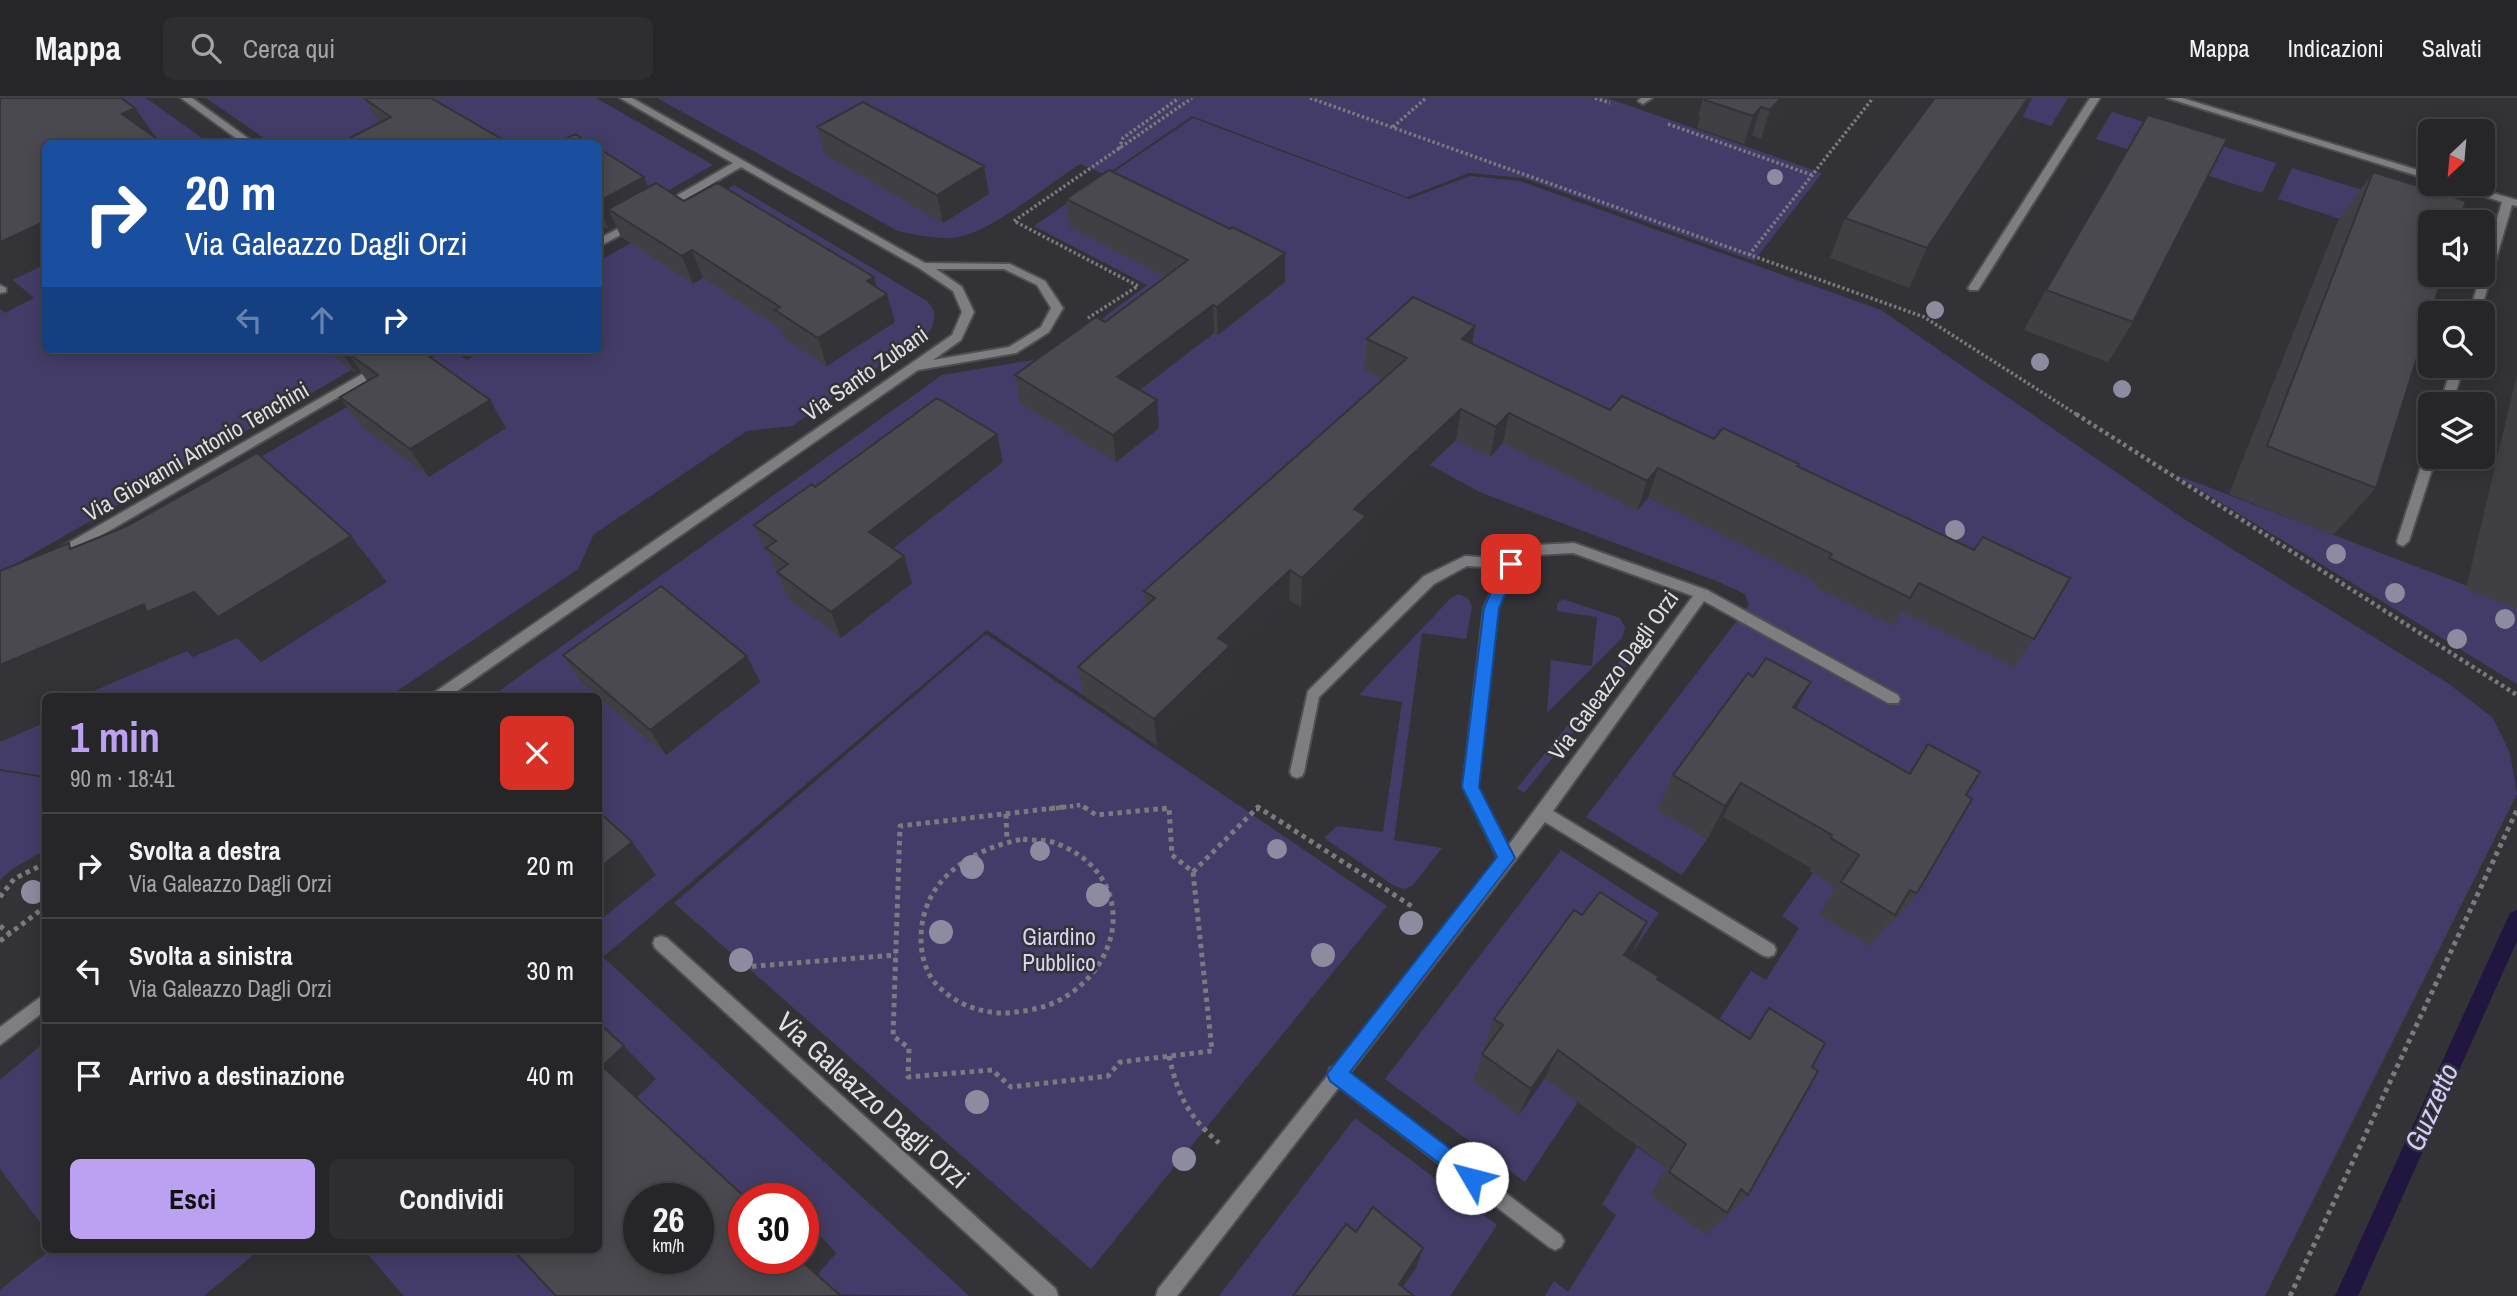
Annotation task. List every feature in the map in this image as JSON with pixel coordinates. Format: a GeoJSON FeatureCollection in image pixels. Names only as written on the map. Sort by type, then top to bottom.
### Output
{"type":"FeatureCollection","features":[{"type":"Feature","properties":{"kind":"street"},"geometry":{"type":"LineString","coordinates":[[186,98],[245,140]]}},
{"type":"Feature","properties":{"kind":"street","name":"Via Santo Zubani"},"geometry":{"type":"LineString","coordinates":[[444,693],[957,337],[968,312],[958,289],[923,266],[625,98]]}},
{"type":"Feature","properties":{"kind":"street"},"geometry":{"type":"LineString","coordinates":[[1974,288],[2095,98]]}},
{"type":"Feature","properties":{"kind":"street"},"geometry":{"type":"LineString","coordinates":[[2172,98],[2418,173]]}},
{"type":"Feature","properties":{"kind":"street"},"geometry":{"type":"LineString","coordinates":[[657,211],[741,163]]}},
{"type":"Feature","properties":{"kind":"street"},"geometry":{"type":"LineString","coordinates":[[2479,301],[2513,202],[2493,196]]}},
{"type":"Feature","properties":{"kind":"street"},"geometry":{"type":"LineString","coordinates":[[602,242],[646,217]]}},
{"type":"Feature","properties":{"kind":"street"},"geometry":{"type":"LineString","coordinates":[[913,367],[1012,350],[1045,329],[1057,308],[1041,283],[1006,266],[923,266]]}},
{"type":"Feature","properties":{"kind":"street","name":"Via Giovanni Antonio Tenchini"},"geometry":{"type":"LineString","coordinates":[[47,561],[406,354]]}},
{"type":"Feature","properties":{"kind":"street"},"geometry":{"type":"LineString","coordinates":[[2403,541],[2426,469]]}},
{"type":"Feature","properties":{"kind":"street","name":"Via Galeazzo Dagli Orzi"},"geometry":{"type":"LineString","coordinates":[[1165,1296],[1336,1074],[1543,813],[1702,594],[1574,548],[1536,550],[1511,564],[1465,561],[1429,580],[1313,695],[1297,772]]}},
{"type":"Feature","properties":{"kind":"street"},"geometry":{"type":"LineString","coordinates":[[1506,858],[1471,787],[1491,608],[1511,564]]}},
{"type":"Feature","properties":{"kind":"street"},"geometry":{"type":"LineString","coordinates":[[1702,594],[1893,699]]}},
{"type":"Feature","properties":{"kind":"street"},"geometry":{"type":"LineString","coordinates":[[1543,813],[1768,950]]}},
{"type":"Feature","properties":{"kind":"street","name":"Via Galeazzo Dagli Orzi"},"geometry":{"type":"LineString","coordinates":[[661,943],[1049,1296]]}},
{"type":"Feature","properties":{"kind":"street"},"geometry":{"type":"LineString","coordinates":[[0,1037],[42,1003]]}},
{"type":"Feature","properties":{"kind":"street"},"geometry":{"type":"LineString","coordinates":[[1336,1074],[1555,1241]]}},
{"type":"Feature","properties":{"kind":"path"},"geometry":{"type":"LineString","coordinates":[[1119,149],[1124,138],[1179,98]]}},
{"type":"Feature","properties":{"kind":"path"},"geometry":{"type":"LineString","coordinates":[[1013,221],[1192,98]]}},
{"type":"Feature","properties":{"kind":"path"},"geometry":{"type":"LineString","coordinates":[[1310,98],[1924,317],[2517,695]]}},
{"type":"Feature","properties":{"kind":"path"},"geometry":{"type":"LineString","coordinates":[[1393,127],[1426,98]]}},
{"type":"Feature","properties":{"kind":"path"},"geometry":{"type":"LineString","coordinates":[[1595,98],[1621,107]]}},
{"type":"Feature","properties":{"kind":"path"},"geometry":{"type":"LineString","coordinates":[[1749,255],[1873,98]]}},
{"type":"Feature","properties":{"kind":"path"},"geometry":{"type":"LineString","coordinates":[[1659,121],[1812,175]]}},
{"type":"Feature","properties":{"kind":"path"},"geometry":{"type":"LineString","coordinates":[[1081,805],[1096,815],[1169,808],[1172,855],[1193,872],[1212,1051],[1120,1062],[1108,1076],[1011,1087],[992,1070],[908,1077],[909,1048],[893,1036],[900,826],[1006,814],[1081,805]]}},
{"type":"Feature","properties":{"kind":"path"},"geometry":{"type":"LineString","coordinates":[[1193,872],[1258,807],[1413,907]]}},
{"type":"Feature","properties":{"kind":"path"},"geometry":{"type":"LineString","coordinates":[[2290,1296],[2517,810]]}},
{"type":"Feature","properties":{"kind":"path"},"geometry":{"type":"LineString","coordinates":[[1006,814],[1007,841]]}},
{"type":"Feature","properties":{"kind":"path"},"geometry":{"type":"LineString","coordinates":[[1023,839],[1054,843],[1081,856],[1102,876],[1114,902],[1114,931],[1102,961],[1082,987],[1053,1005],[1019,1014],[987,1013],[958,1002],[936,983],[922,958],[919,930],[926,902],[942,878],[965,857],[1007,841],[1023,839]]}},
{"type":"Feature","properties":{"kind":"path"},"geometry":{"type":"LineString","coordinates":[[0,897],[14,879],[42,865]]}},
{"type":"Feature","properties":{"kind":"path"},"geometry":{"type":"LineString","coordinates":[[0,941],[42,909]]}},
{"type":"Feature","properties":{"kind":"path"},"geometry":{"type":"LineString","coordinates":[[0,926],[10,934]]}},
{"type":"Feature","properties":{"kind":"path"},"geometry":{"type":"LineString","coordinates":[[738,967],[896,956]]}},
{"type":"Feature","properties":{"kind":"path"},"geometry":{"type":"LineString","coordinates":[[1169,1056],[1178,1095],[1198,1125],[1219,1143]]}},
{"type":"Feature","properties":{"kind":"green space"},"geometry":{"type":"Polygon","coordinates":[[[97,98],[146,98],[205,140],[42,140],[42,143],[0,143],[97,98]]]}},
{"type":"Feature","properties":{"kind":"green space"},"geometry":{"type":"Polygon","coordinates":[[[206,98],[596,98],[713,165],[602,228],[602,140],[267,140],[206,98]]]}},
{"type":"Feature","properties":{"kind":"green space"},"geometry":{"type":"Polygon","coordinates":[[[657,98],[1607,98],[1822,173],[1754,261],[1523,178],[1469,173],[1407,197],[1192,116],[1106,175],[1080,164],[987,226],[950,238],[898,231],[657,98]]]}},
{"type":"Feature","properties":{"kind":"green space"},"geometry":{"type":"Polygon","coordinates":[[[1965,98],[2068,98],[2051,126],[1965,98]]]}},
{"type":"Feature","properties":{"kind":"green space"},"geometry":{"type":"Polygon","coordinates":[[[2112,112],[2276,163],[2262,193],[2096,139],[2112,112]]]}},
{"type":"Feature","properties":{"kind":"green space"},"geometry":{"type":"Polygon","coordinates":[[[1193,118],[1409,199],[1470,176],[1520,181],[1881,310],[2181,517],[2449,684],[2493,718],[2510,753],[2517,794],[2265,1296],[1545,1296],[1554,1281],[1568,1292],[1616,1215],[1602,1204],[1637,1147],[1667,1168],[1651,1195],[1706,1234],[1719,1212],[1726,1217],[1749,1036],[1730,1066],[1701,1047],[1751,971],[1766,980],[1799,928],[1782,916],[1813,873],[1836,887],[1819,915],[1945,833],[1658,809],[1707,839],[1682,875],[1586,817],[1749,605],[1745,594],[1482,493],[1359,427],[1083,695],[987,630],[603,957],[969,1296],[799,1294],[836,1253],[819,1238],[819,1183],[728,1183],[602,1067],[602,693],[496,693],[942,375],[1051,357],[1147,285],[1034,226],[1193,118]]]}},
{"type":"Feature","properties":{"kind":"green space"},"geometry":{"type":"Polygon","coordinates":[[[2292,168],[2426,210],[2418,210],[2418,244],[2278,199],[2292,168]]]}},
{"type":"Feature","properties":{"kind":"green space"},"geometry":{"type":"Polygon","coordinates":[[[734,185],[927,301],[934,315],[933,322],[930,331],[792,426],[747,431],[594,534],[578,569],[394,693],[42,693],[42,776],[0,769],[0,608],[438,354],[458,354],[467,360],[477,354],[602,354],[602,259],[734,185]]]}},
{"type":"Feature","properties":{"kind":"green space"},"geometry":{"type":"Polygon","coordinates":[[[42,266],[42,354],[379,354],[0,573],[0,309],[5,313],[34,298],[0,269],[23,275],[42,266]]]}},
{"type":"Feature","properties":{"kind":"green space"},"geometry":{"type":"Polygon","coordinates":[[[2174,474],[2517,605],[2517,684],[2174,474]]]}},
{"type":"Feature","properties":{"kind":"green space"},"geometry":{"type":"Polygon","coordinates":[[[1458,594],[1468,598],[1472,607],[1466,639],[1422,633],[1394,840],[1442,848],[1412,886],[1403,889],[1324,838],[1337,826],[1383,832],[1402,702],[1359,695],[1450,599],[1458,594]]]}},
{"type":"Feature","properties":{"kind":"green space"},"geometry":{"type":"Polygon","coordinates":[[[1562,599],[1620,618],[1625,628],[1622,638],[1547,713],[1551,660],[1592,666],[1597,617],[1557,611],[1557,604],[1562,599]]]}},
{"type":"Feature","properties":{"kind":"green space","name":"Giardino Pubblico"},"geometry":{"type":"Polygon","coordinates":[[[986,634],[1387,906],[1091,1269],[674,903],[986,634]]]}},
{"type":"Feature","properties":{"kind":"green space"},"geometry":{"type":"Polygon","coordinates":[[[1637,640],[1645,644],[1524,793],[1517,788],[1637,640]]]}},
{"type":"Feature","properties":{"kind":"green space"},"geometry":{"type":"Polygon","coordinates":[[[0,771],[42,777],[42,852],[12,869],[0,880],[0,771]]]}},
{"type":"Feature","properties":{"kind":"green space"},"geometry":{"type":"Polygon","coordinates":[[[1561,850],[1659,913],[1632,953],[1587,924],[1485,1047],[1545,1078],[1578,1102],[1525,1182],[1385,1079],[1561,850]]]}},
{"type":"Feature","properties":{"kind":"green space"},"geometry":{"type":"Polygon","coordinates":[[[42,1045],[42,1253],[255,1253],[204,1296],[0,1296],[0,1080],[42,1045]]]}},
{"type":"Feature","properties":{"kind":"green space"},"geometry":{"type":"Polygon","coordinates":[[[1355,1118],[1497,1225],[1450,1296],[1219,1296],[1355,1118]]]}},
{"type":"Feature","properties":{"kind":"green space"},"geometry":{"type":"Polygon","coordinates":[[[367,1253],[534,1253],[573,1296],[404,1296],[367,1253]]]}},
{"type":"Feature","properties":{"kind":"building"},"geometry":{"type":"Polygon","coordinates":[[[0,98],[121,98],[135,108],[122,114],[158,140],[42,140],[42,223],[0,242],[0,98]]]}},
{"type":"Feature","properties":{"kind":"building"},"geometry":{"type":"Polygon","coordinates":[[[431,98],[503,140],[346,140],[391,117],[365,99],[431,98]]]}},
{"type":"Feature","properties":{"kind":"building"},"geometry":{"type":"Polygon","coordinates":[[[1781,98],[1770,110],[1761,107],[1753,116],[1705,100],[1781,98]]]}},
{"type":"Feature","properties":{"kind":"building"},"geometry":{"type":"Polygon","coordinates":[[[1935,98],[2028,98],[1927,248],[1845,218],[1935,98]]]}},
{"type":"Feature","properties":{"kind":"building"},"geometry":{"type":"Polygon","coordinates":[[[863,102],[984,166],[937,195],[817,127],[863,102]]]}},
{"type":"Feature","properties":{"kind":"building"},"geometry":{"type":"Polygon","coordinates":[[[2148,115],[2227,139],[2133,322],[2046,290],[2148,115]]]}},
{"type":"Feature","properties":{"kind":"building"},"geometry":{"type":"Polygon","coordinates":[[[575,134],[584,140],[564,140],[575,134]]]}},
{"type":"Feature","properties":{"kind":"building"},"geometry":{"type":"Polygon","coordinates":[[[602,151],[644,177],[602,200],[602,151]]]}},
{"type":"Feature","properties":{"kind":"building"},"geometry":{"type":"Polygon","coordinates":[[[1109,170],[1285,253],[1217,307],[1213,305],[1117,377],[1157,400],[1113,435],[1015,375],[1096,317],[1105,322],[1188,260],[1066,199],[1109,170]]]}},
{"type":"Feature","properties":{"kind":"building"},"geometry":{"type":"Polygon","coordinates":[[[2373,172],[2418,186],[2418,196],[2450,196],[2466,201],[2463,210],[2418,210],[2418,287],[2439,287],[2435,301],[2418,301],[2418,354],[2376,488],[2267,446],[2373,172]]]}},
{"type":"Feature","properties":{"kind":"building"},"geometry":{"type":"Polygon","coordinates":[[[656,183],[684,201],[717,183],[874,277],[867,281],[887,294],[818,338],[775,310],[780,307],[692,250],[682,256],[608,209],[656,183]]]}},
{"type":"Feature","properties":{"kind":"building"},"geometry":{"type":"Polygon","coordinates":[[[1413,297],[1475,326],[1462,339],[1610,410],[1622,396],[1714,439],[1723,428],[1974,550],[1983,537],[2070,578],[2034,639],[1919,583],[1910,598],[1829,558],[1832,554],[1658,468],[1647,481],[1509,413],[1496,427],[1461,409],[1354,509],[1366,516],[1302,578],[1290,570],[1218,638],[1230,646],[1154,719],[1078,667],[1155,598],[1144,591],[1407,358],[1367,339],[1413,297]]]}},
{"type":"Feature","properties":{"kind":"building"},"geometry":{"type":"Polygon","coordinates":[[[349,354],[426,354],[490,400],[410,449],[340,397],[378,375],[349,354]]]}},
{"type":"Feature","properties":{"kind":"building"},"geometry":{"type":"Polygon","coordinates":[[[937,398],[997,434],[869,532],[904,556],[831,612],[777,572],[788,564],[766,548],[776,541],[754,525],[812,484],[815,487],[937,398]]]}},
{"type":"Feature","properties":{"kind":"building"},"geometry":{"type":"Polygon","coordinates":[[[257,453],[351,536],[218,617],[194,592],[147,612],[144,604],[0,665],[0,571],[69,543],[70,549],[127,526],[257,453]]]}},
{"type":"Feature","properties":{"kind":"building"},"geometry":{"type":"Polygon","coordinates":[[[661,586],[747,656],[650,730],[563,655],[661,586]]]}},
{"type":"Feature","properties":{"kind":"building"},"geometry":{"type":"Polygon","coordinates":[[[1766,658],[1811,682],[1793,707],[1910,774],[1928,744],[1980,772],[1966,795],[1972,799],[1917,893],[1910,890],[1895,915],[1841,882],[1859,855],[1831,838],[1832,835],[1741,783],[1725,806],[1673,775],[1748,673],[1753,677],[1766,658]]]}},
{"type":"Feature","properties":{"kind":"building"},"geometry":{"type":"Polygon","coordinates":[[[602,815],[632,842],[602,866],[602,815]]]}},
{"type":"Feature","properties":{"kind":"building"},"geometry":{"type":"Polygon","coordinates":[[[1600,892],[1647,922],[1624,955],[1659,977],[1657,979],[1750,1039],[1769,1008],[1825,1043],[1812,1067],[1818,1071],[1748,1195],[1741,1189],[1727,1213],[1669,1172],[1686,1144],[1558,1050],[1531,1089],[1482,1054],[1503,1025],[1494,1019],[1574,910],[1582,915],[1600,892]]]}},
{"type":"Feature","properties":{"kind":"building"},"geometry":{"type":"Polygon","coordinates":[[[602,1026],[624,1046],[602,1066],[602,1026]]]}},
{"type":"Feature","properties":{"kind":"building"},"geometry":{"type":"Polygon","coordinates":[[[602,1066],[730,1183],[728,1274],[816,1274],[841,1296],[556,1296],[516,1253],[602,1253],[602,1066]]]}},
{"type":"Feature","properties":{"kind":"building"},"geometry":{"type":"Polygon","coordinates":[[[1373,1207],[1423,1248],[1399,1284],[1414,1296],[1293,1296],[1346,1224],[1356,1232],[1373,1207]]]}},
{"type":"Feature","properties":{"kind":"waterway","name":"Guzzetto"},"geometry":{"type":"LineString","coordinates":[[2346,1296],[2517,919]]}},
{"type":"Feature","properties":{"kind":"route"},"geometry":{"type":"LineString","coordinates":[[1472,1178],[1336,1074],[1506,858],[1471,787],[1491,608],[1511,564]]}}]}
